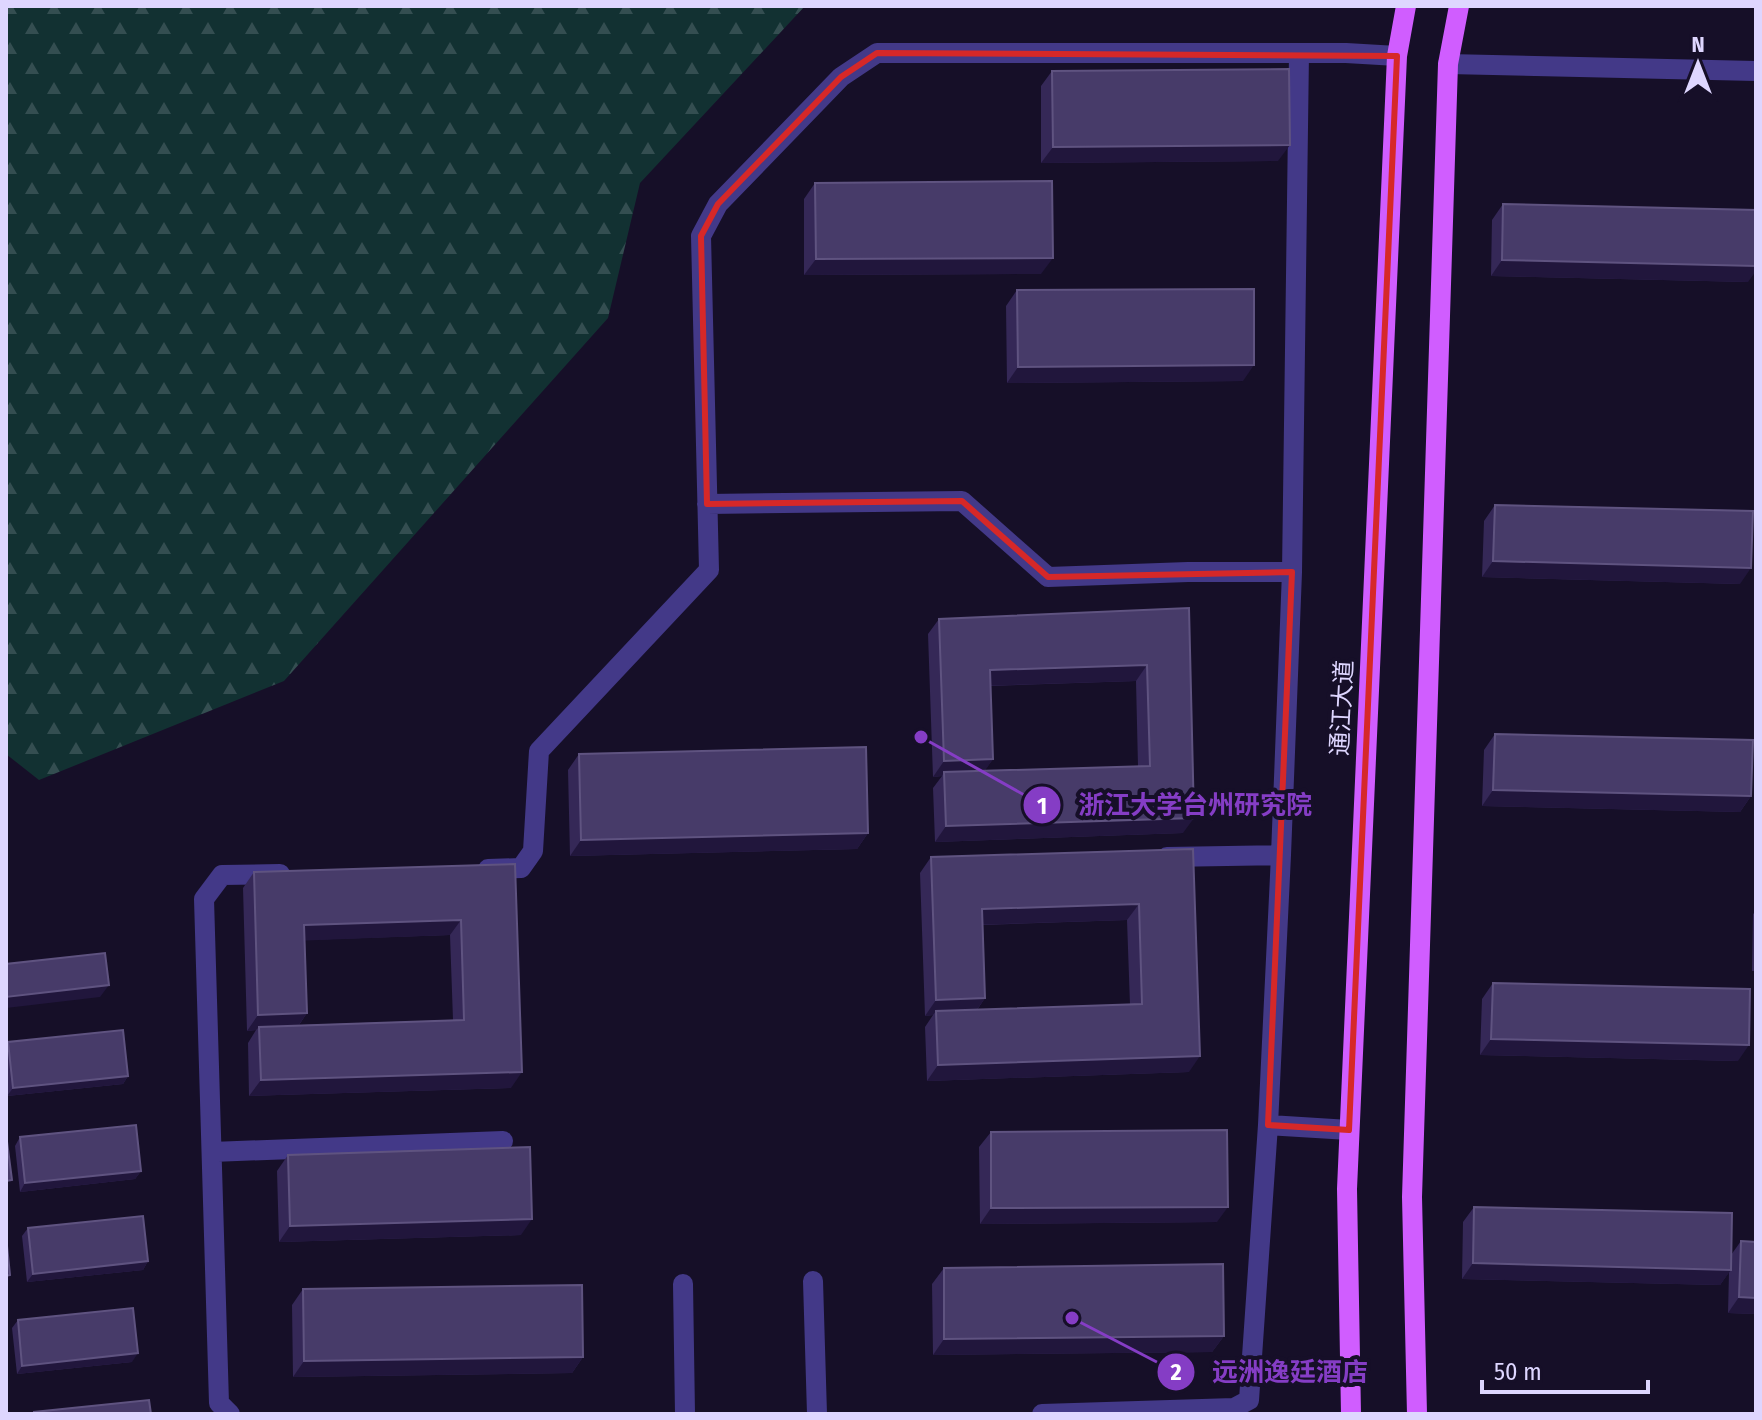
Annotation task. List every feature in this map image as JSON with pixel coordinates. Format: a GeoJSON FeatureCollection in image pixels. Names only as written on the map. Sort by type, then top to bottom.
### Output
{"type":"FeatureCollection","features":[{"type":"Feature","properties":{"kind":"main road","name":"通江大道"},"geometry":{"type":"LineString","coordinates":[[1351,1414],[1347,1189],[1349,1130],[1397,56],[1406,6]]}},
{"type":"Feature","properties":{"kind":"main road"},"geometry":{"type":"LineString","coordinates":[[1417,1414],[1412,1197],[1448,64],[1459,6]]}},
{"type":"Feature","properties":{"kind":"street"},"geometry":{"type":"LineString","coordinates":[[474,869],[521,868],[533,851],[539,751],[709,570],[701,236],[718,204],[841,77],[877,53],[1299,53],[1397,56]]}},
{"type":"Feature","properties":{"kind":"street"},"geometry":{"type":"LineString","coordinates":[[1042,1414],[1234,1408],[1249,1400],[1268,1125],[1292,572],[1299,53]]}},
{"type":"Feature","properties":{"kind":"street"},"geometry":{"type":"LineString","coordinates":[[1448,64],[1756,71]]}},
{"type":"Feature","properties":{"kind":"street"},"geometry":{"type":"LineString","coordinates":[[707,504],[962,501],[1048,577],[1292,572]]}},
{"type":"Feature","properties":{"kind":"street"},"geometry":{"type":"LineString","coordinates":[[1143,858],[1281,855]]}},
{"type":"Feature","properties":{"kind":"street"},"geometry":{"type":"LineString","coordinates":[[230,1414],[219,1403],[204,899],[222,875],[301,873]]}},
{"type":"Feature","properties":{"kind":"street"},"geometry":{"type":"LineString","coordinates":[[1268,1125],[1349,1130]]}},
{"type":"Feature","properties":{"kind":"street"},"geometry":{"type":"LineString","coordinates":[[212,1152],[503,1141]]}},
{"type":"Feature","properties":{"kind":"street"},"geometry":{"type":"LineString","coordinates":[[813,1281],[817,1414]]}},
{"type":"Feature","properties":{"kind":"street"},"geometry":{"type":"LineString","coordinates":[[683,1284],[685,1414]]}},
{"type":"Feature","properties":{"kind":"highlighted area"},"geometry":{"type":"Polygon","coordinates":[[[877,53],[1397,56],[1349,1130],[1268,1125],[1292,572],[1048,577],[962,501],[707,504],[701,236],[718,204],[841,77],[877,53]]]}},
{"type":"Feature","properties":{"kind":"green space"},"geometry":{"type":"Polygon","coordinates":[[[6,6],[805,6],[640,183],[608,318],[284,681],[39,780],[6,754],[6,6]]]}},
{"type":"Feature","properties":{"kind":"building"},"geometry":{"type":"Polygon","coordinates":[[[1289,69],[1290,145],[1053,147],[1052,71],[1289,69]]]}},
{"type":"Feature","properties":{"kind":"building"},"geometry":{"type":"Polygon","coordinates":[[[1052,181],[1053,258],[816,259],[815,183],[1052,181]]]}},
{"type":"Feature","properties":{"kind":"building"},"geometry":{"type":"Polygon","coordinates":[[[1503,204],[1756,210],[1756,266],[1502,260],[1503,204]]]}},
{"type":"Feature","properties":{"kind":"building"},"geometry":{"type":"Polygon","coordinates":[[[1254,289],[1254,365],[1018,367],[1017,290],[1254,289]]]}},
{"type":"Feature","properties":{"kind":"building"},"geometry":{"type":"Polygon","coordinates":[[[1495,505],[1753,511],[1751,568],[1493,561],[1495,505]]]}},
{"type":"Feature","properties":{"kind":"building"},"geometry":{"type":"Polygon","coordinates":[[[1189,608],[1194,818],[946,826],[944,772],[1150,766],[1147,665],[990,670],[993,759],[944,761],[939,619],[1189,608]]]}},
{"type":"Feature","properties":{"kind":"building"},"geometry":{"type":"Polygon","coordinates":[[[1495,734],[1753,740],[1751,796],[1493,790],[1495,734]]]}},
{"type":"Feature","properties":{"kind":"building"},"geometry":{"type":"Polygon","coordinates":[[[866,747],[868,833],[581,840],[579,754],[866,747]]]}},
{"type":"Feature","properties":{"kind":"building"},"geometry":{"type":"Polygon","coordinates":[[[1193,849],[1200,1056],[938,1065],[936,1011],[1142,1004],[1139,904],[982,909],[985,998],[936,1000],[931,857],[1193,849]]]}},
{"type":"Feature","properties":{"kind":"building"},"geometry":{"type":"Polygon","coordinates":[[[515,864],[522,1072],[261,1080],[259,1027],[464,1020],[461,920],[304,925],[307,1013],[258,1015],[254,872],[515,864]]]}},
{"type":"Feature","properties":{"kind":"building"},"geometry":{"type":"Polygon","coordinates":[[[105,953],[109,985],[6,997],[6,964],[105,953]]]}},
{"type":"Feature","properties":{"kind":"building"},"geometry":{"type":"Polygon","coordinates":[[[1493,983],[1750,989],[1749,1045],[1491,1039],[1493,983]]]}},
{"type":"Feature","properties":{"kind":"building"},"geometry":{"type":"Polygon","coordinates":[[[123,1030],[128,1076],[13,1088],[8,1042],[123,1030]]]}},
{"type":"Feature","properties":{"kind":"building"},"geometry":{"type":"Polygon","coordinates":[[[136,1125],[141,1171],[25,1183],[20,1137],[136,1125]]]}},
{"type":"Feature","properties":{"kind":"building"},"geometry":{"type":"Polygon","coordinates":[[[1227,1130],[1228,1207],[991,1208],[991,1132],[1227,1130]]]}},
{"type":"Feature","properties":{"kind":"building"},"geometry":{"type":"Polygon","coordinates":[[[6,1134],[12,1180],[6,1181],[6,1134]]]}},
{"type":"Feature","properties":{"kind":"building"},"geometry":{"type":"Polygon","coordinates":[[[530,1147],[532,1219],[290,1226],[288,1155],[530,1147]]]}},
{"type":"Feature","properties":{"kind":"building"},"geometry":{"type":"Polygon","coordinates":[[[1474,1207],[1732,1213],[1731,1270],[1473,1263],[1474,1207]]]}},
{"type":"Feature","properties":{"kind":"building"},"geometry":{"type":"Polygon","coordinates":[[[143,1216],[148,1261],[33,1274],[28,1228],[143,1216]]]}},
{"type":"Feature","properties":{"kind":"building"},"geometry":{"type":"Polygon","coordinates":[[[6,1236],[10,1275],[6,1276],[6,1236]]]}},
{"type":"Feature","properties":{"kind":"building"},"geometry":{"type":"Polygon","coordinates":[[[1741,1241],[1756,1242],[1756,1298],[1739,1297],[1741,1241]]]}},
{"type":"Feature","properties":{"kind":"building"},"geometry":{"type":"Polygon","coordinates":[[[1223,1264],[1224,1336],[944,1339],[944,1268],[1223,1264]]]}},
{"type":"Feature","properties":{"kind":"building"},"geometry":{"type":"Polygon","coordinates":[[[582,1285],[583,1357],[304,1361],[303,1289],[582,1285]]]}},
{"type":"Feature","properties":{"kind":"building"},"geometry":{"type":"Polygon","coordinates":[[[133,1308],[138,1353],[22,1366],[18,1320],[133,1308]]]}},
{"type":"Feature","properties":{"kind":"building"},"geometry":{"type":"Polygon","coordinates":[[[149,1400],[151,1414],[34,1414],[34,1412],[149,1400]]]}},
{"type":"Feature","properties":{"kind":"place","name":"浙江大学台州研究院"},"geometry":{"type":"Point","coordinates":[921,737]}},
{"type":"Feature","properties":{"kind":"place","name":"远洲逸廷酒店"},"geometry":{"type":"Point","coordinates":[1072,1318]}}]}
